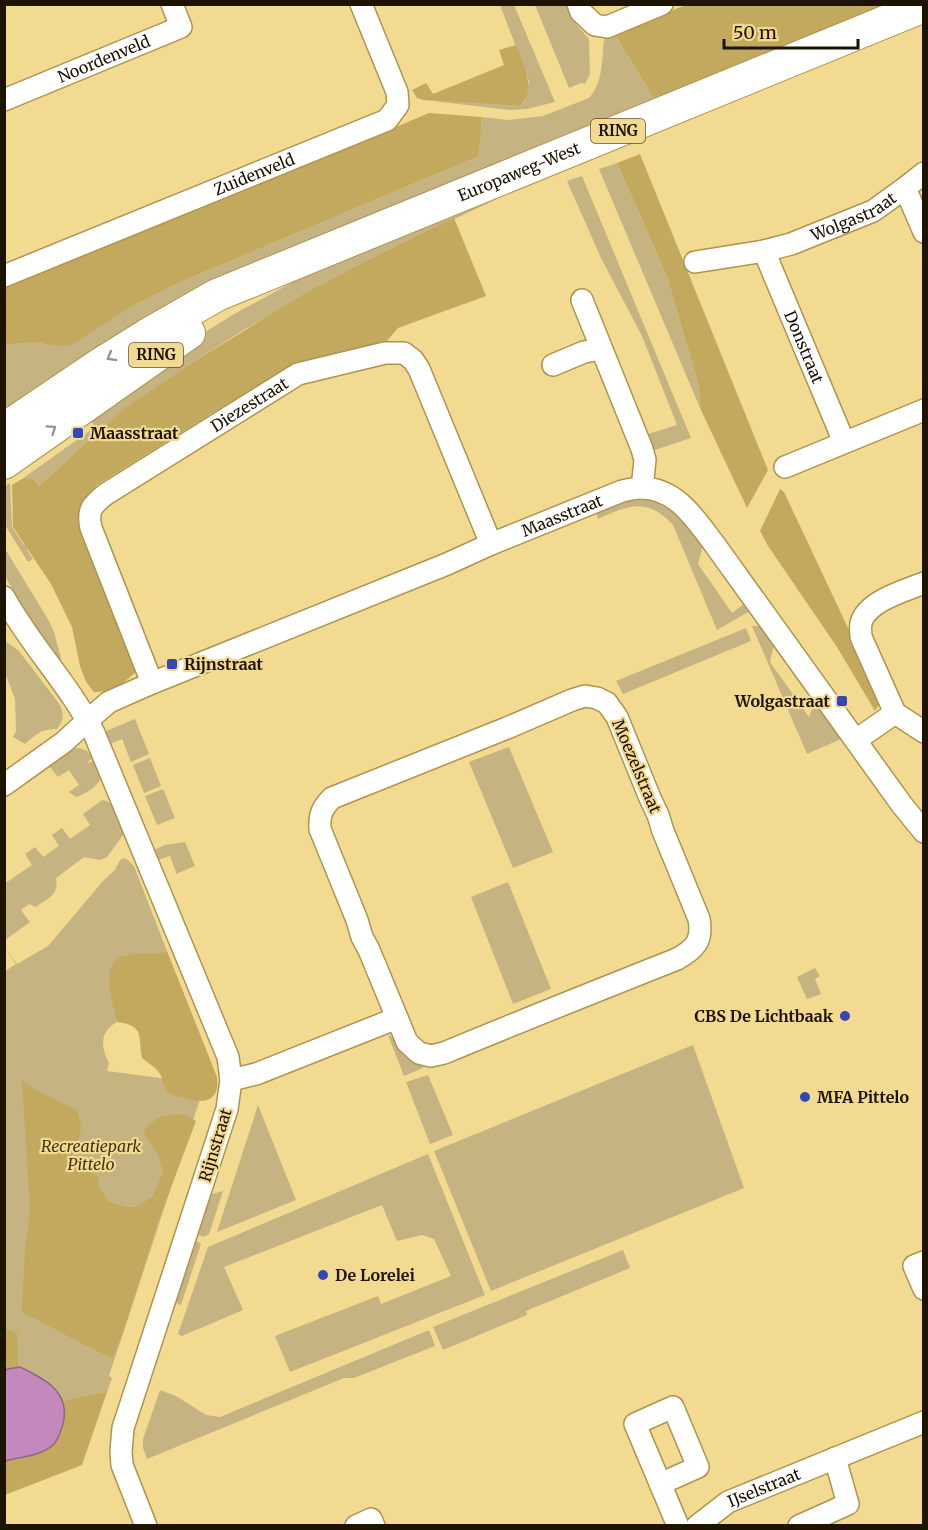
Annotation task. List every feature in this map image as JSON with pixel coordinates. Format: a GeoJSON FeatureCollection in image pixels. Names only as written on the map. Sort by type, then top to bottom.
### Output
{"type":"FeatureCollection","features":[{"type":"Feature","properties":{"kind":"main road","name":"Europaweg-West"},"geometry":{"type":"LineString","coordinates":[[4,429],[102,363],[198,306],[235,288],[924,6]]}},
{"type":"Feature","properties":{"kind":"main road","name":"Europaweg-West"},"geometry":{"type":"LineString","coordinates":[[4,463],[203,323],[313,257]]}},
{"type":"Feature","properties":{"kind":"street","name":"Noordenveld"},"geometry":{"type":"LineString","coordinates":[[4,100],[181,27],[172,4]]}},
{"type":"Feature","properties":{"kind":"street","name":"Zuidenveld"},"geometry":{"type":"LineString","coordinates":[[4,276],[387,120],[398,105],[397,92],[361,4]]}},
{"type":"Feature","properties":{"kind":"street"},"geometry":{"type":"LineString","coordinates":[[578,4],[581,12],[595,25],[607,27],[662,4]]}},
{"type":"Feature","properties":{"kind":"street","name":"Wolgastraat"},"geometry":{"type":"LineString","coordinates":[[696,262],[764,251],[791,244],[873,211],[924,173]]}},
{"type":"Feature","properties":{"kind":"street","name":"Wolgastraat"},"geometry":{"type":"LineString","coordinates":[[905,188],[924,232]]}},
{"type":"Feature","properties":{"kind":"street","name":"Donstraat"},"geometry":{"type":"LineString","coordinates":[[764,251],[844,442]]}},
{"type":"Feature","properties":{"kind":"street"},"geometry":{"type":"LineString","coordinates":[[582,300],[645,460],[642,488]]}},
{"type":"Feature","properties":{"kind":"street"},"geometry":{"type":"LineString","coordinates":[[553,365],[584,352],[601,349]]}},
{"type":"Feature","properties":{"kind":"street","name":"Diezestraat"},"geometry":{"type":"LineString","coordinates":[[152,683],[91,528],[89,517],[93,505],[106,494],[298,374],[385,353],[404,353],[413,360],[419,369],[491,544]]}},
{"type":"Feature","properties":{"kind":"street"},"geometry":{"type":"LineString","coordinates":[[785,467],[924,410]]}},
{"type":"Feature","properties":{"kind":"street","name":"Maasstraat"},"geometry":{"type":"LineString","coordinates":[[4,785],[64,742],[109,702],[622,491],[642,488],[675,498],[690,511],[909,815],[924,832]]}},
{"type":"Feature","properties":{"kind":"street"},"geometry":{"type":"LineString","coordinates":[[924,583],[885,599],[869,610],[861,624],[861,637],[895,713],[924,732]]}},
{"type":"Feature","properties":{"kind":"street","name":"Rijnstraat"},"geometry":{"type":"LineString","coordinates":[[4,597],[10,613],[63,682],[88,720],[228,1057],[231,1080],[227,1109],[123,1428],[122,1465],[141,1524]]}},
{"type":"Feature","properties":{"kind":"street","name":"Moezelstraat"},"geometry":{"type":"LineString","coordinates":[[585,696],[607,703],[617,717],[699,919],[701,928],[698,942],[691,951],[677,959],[444,1053],[431,1056],[419,1053],[407,1042],[397,1018],[362,937],[320,829],[319,820],[323,807],[332,798],[572,700],[585,696]]}},
{"type":"Feature","properties":{"kind":"street"},"geometry":{"type":"LineString","coordinates":[[856,740],[895,713]]}},
{"type":"Feature","properties":{"kind":"street"},"geometry":{"type":"LineString","coordinates":[[231,1080],[256,1074],[397,1018]]}},
{"type":"Feature","properties":{"kind":"street"},"geometry":{"type":"LineString","coordinates":[[924,1262],[914,1266],[924,1289]]}},
{"type":"Feature","properties":{"kind":"street","name":"IJselstraat"},"geometry":{"type":"LineString","coordinates":[[697,1526],[728,1502],[924,1422]]}},
{"type":"Feature","properties":{"kind":"street"},"geometry":{"type":"LineString","coordinates":[[800,1526],[848,1504],[835,1458]]}},
{"type":"Feature","properties":{"kind":"street"},"geometry":{"type":"LineString","coordinates":[[660,1484],[678,1526]]}},
{"type":"Feature","properties":{"kind":"street"},"geometry":{"type":"LineString","coordinates":[[356,1526],[371,1519],[374,1526]]}},
{"type":"Feature","properties":{"kind":"green space"},"geometry":{"type":"Polygon","coordinates":[[[500,5],[514,5],[555,102],[527,109],[510,110],[424,100],[520,106],[524,102],[529,81],[500,5]]]}},
{"type":"Feature","properties":{"kind":"green space"},"geometry":{"type":"Polygon","coordinates":[[[535,5],[568,5],[576,24],[589,39],[590,74],[585,84],[581,83],[569,88],[535,5]]]}},
{"type":"Feature","properties":{"kind":"green space"},"geometry":{"type":"Polygon","coordinates":[[[614,33],[655,100],[116,336],[5,410],[4,345],[34,342],[55,346],[176,284],[479,156],[482,117],[507,120],[543,116],[589,98],[599,78],[604,40],[614,33]]]}},
{"type":"Feature","properties":{"kind":"green space"},"geometry":{"type":"Polygon","coordinates":[[[617,163],[666,274],[699,386],[700,408],[599,169],[617,163]]]}},
{"type":"Feature","properties":{"kind":"green space"},"geometry":{"type":"Polygon","coordinates":[[[556,171],[380,254],[242,331],[126,408],[39,486],[34,479],[22,479],[95,427],[90,419],[191,341],[234,314],[307,274],[556,171]]]}},
{"type":"Feature","properties":{"kind":"green space"},"geometry":{"type":"Polygon","coordinates":[[[582,176],[691,438],[652,451],[645,435],[677,425],[642,336],[601,258],[567,181],[582,176]]]}},
{"type":"Feature","properties":{"kind":"green space"},"geometry":{"type":"Polygon","coordinates":[[[10,483],[12,527],[24,545],[26,544],[29,548],[27,550],[33,559],[28,562],[5,525],[5,486],[10,483]]]}},
{"type":"Feature","properties":{"kind":"green space"},"geometry":{"type":"Polygon","coordinates":[[[634,498],[667,507],[682,519],[703,546],[698,564],[732,613],[744,604],[750,611],[717,630],[673,525],[655,510],[637,506],[628,507],[598,519],[596,511],[634,498]]]}},
{"type":"Feature","properties":{"kind":"green space"},"geometry":{"type":"Polygon","coordinates":[[[4,547],[49,621],[63,666],[40,639],[5,576],[4,547]]]}},
{"type":"Feature","properties":{"kind":"green space"},"geometry":{"type":"Polygon","coordinates":[[[752,626],[760,626],[774,644],[770,662],[809,717],[815,701],[841,739],[807,754],[752,626]]]}},
{"type":"Feature","properties":{"kind":"green space"},"geometry":{"type":"Polygon","coordinates":[[[746,628],[751,641],[623,694],[616,681],[746,628]]]}},
{"type":"Feature","properties":{"kind":"green space"},"geometry":{"type":"Polygon","coordinates":[[[4,640],[19,651],[60,705],[62,711],[63,717],[57,729],[43,731],[25,744],[13,737],[16,731],[15,699],[5,673],[4,640]]]}},
{"type":"Feature","properties":{"kind":"green space"},"geometry":{"type":"Polygon","coordinates":[[[135,719],[149,754],[131,762],[122,739],[110,744],[104,732],[135,719]]]}},
{"type":"Feature","properties":{"kind":"green space"},"geometry":{"type":"Polygon","coordinates":[[[509,747],[553,852],[513,868],[469,762],[509,747]]]}},
{"type":"Feature","properties":{"kind":"green space"},"geometry":{"type":"Polygon","coordinates":[[[79,748],[87,751],[94,758],[87,762],[95,760],[101,774],[99,782],[88,791],[76,797],[69,792],[79,785],[69,770],[58,777],[50,767],[5,798],[5,795],[70,749],[79,748]]]}},
{"type":"Feature","properties":{"kind":"green space"},"geometry":{"type":"Polygon","coordinates":[[[150,758],[161,786],[144,793],[133,765],[150,758]]]}},
{"type":"Feature","properties":{"kind":"green space"},"geometry":{"type":"Polygon","coordinates":[[[163,789],[175,818],[157,825],[145,796],[163,789]]]}},
{"type":"Feature","properties":{"kind":"green space"},"geometry":{"type":"Polygon","coordinates":[[[102,800],[114,807],[126,831],[107,857],[100,860],[84,857],[56,878],[56,889],[52,896],[36,907],[29,904],[21,910],[30,922],[5,940],[4,879],[7,882],[32,865],[25,854],[35,847],[43,857],[59,846],[52,835],[62,828],[70,839],[90,825],[83,814],[102,800]]]}},
{"type":"Feature","properties":{"kind":"green space"},"geometry":{"type":"Polygon","coordinates":[[[185,842],[195,866],[176,874],[170,856],[157,860],[152,851],[165,845],[185,842]]]}},
{"type":"Feature","properties":{"kind":"green space","name":"Recreatiepark Pittelo"},"geometry":{"type":"Polygon","coordinates":[[[124,858],[134,866],[167,951],[157,954],[127,954],[111,997],[117,1022],[107,1030],[103,1040],[104,1051],[109,1063],[107,1071],[205,1084],[109,1376],[112,1378],[107,1392],[103,1393],[5,1478],[4,972],[16,964],[4,947],[17,964],[48,946],[124,858]]]}},
{"type":"Feature","properties":{"kind":"green space"},"geometry":{"type":"Polygon","coordinates":[[[508,882],[551,989],[513,1004],[471,897],[508,882]]]}},
{"type":"Feature","properties":{"kind":"green space"},"geometry":{"type":"Polygon","coordinates":[[[815,968],[820,976],[815,979],[821,994],[807,999],[797,977],[815,968]]]}},
{"type":"Feature","properties":{"kind":"green space"},"geometry":{"type":"Polygon","coordinates":[[[388,1035],[409,1049],[423,1068],[404,1076],[388,1035]]]}},
{"type":"Feature","properties":{"kind":"green space"},"geometry":{"type":"Polygon","coordinates":[[[693,1045],[744,1188],[491,1291],[434,1151],[693,1045]]]}},
{"type":"Feature","properties":{"kind":"green space"},"geometry":{"type":"Polygon","coordinates":[[[428,1075],[453,1135],[430,1144],[406,1082],[428,1075]]]}},
{"type":"Feature","properties":{"kind":"green space"},"geometry":{"type":"Polygon","coordinates":[[[258,1105],[296,1200],[217,1232],[258,1105]]]}},
{"type":"Feature","properties":{"kind":"green space"},"geometry":{"type":"Polygon","coordinates":[[[428,1154],[485,1295],[290,1372],[275,1336],[378,1296],[381,1304],[451,1276],[434,1239],[422,1235],[397,1241],[382,1205],[224,1267],[243,1310],[182,1336],[178,1334],[208,1247],[428,1154]]]}},
{"type":"Feature","properties":{"kind":"green space"},"geometry":{"type":"Polygon","coordinates":[[[223,1191],[209,1234],[204,1237],[196,1234],[209,1195],[223,1191]]]}},
{"type":"Feature","properties":{"kind":"green space"},"geometry":{"type":"Polygon","coordinates":[[[194,1240],[201,1244],[181,1305],[173,1302],[194,1240]]]}},
{"type":"Feature","properties":{"kind":"green space"},"geometry":{"type":"Polygon","coordinates":[[[623,1250],[630,1268],[526,1311],[527,1315],[443,1350],[433,1327],[623,1250]]]}},
{"type":"Feature","properties":{"kind":"green space"},"geometry":{"type":"Polygon","coordinates":[[[429,1330],[435,1346],[354,1378],[344,1378],[147,1459],[143,1439],[160,1390],[176,1396],[206,1415],[220,1417],[429,1330]]]}},
{"type":"Feature","properties":{"kind":"shaded area"},"geometry":{"type":"Polygon","coordinates":[[[686,5],[888,5],[655,100],[614,33],[686,5]]]}},
{"type":"Feature","properties":{"kind":"shaded area"},"geometry":{"type":"Polygon","coordinates":[[[516,45],[525,68],[528,84],[528,92],[520,106],[424,100],[417,98],[412,90],[426,83],[433,94],[504,65],[499,50],[516,45]]]}},
{"type":"Feature","properties":{"kind":"shaded area"},"geometry":{"type":"Polygon","coordinates":[[[429,113],[482,117],[479,156],[176,284],[129,308],[71,345],[55,346],[34,342],[5,345],[4,288],[429,113]]]}},
{"type":"Feature","properties":{"kind":"shaded area"},"geometry":{"type":"Polygon","coordinates":[[[640,154],[768,470],[747,508],[700,408],[699,386],[666,274],[617,163],[640,154]]]}},
{"type":"Feature","properties":{"kind":"shaded area"},"geometry":{"type":"Polygon","coordinates":[[[454,218],[486,296],[398,328],[387,341],[292,367],[219,409],[97,485],[88,495],[81,508],[79,527],[138,670],[113,688],[94,692],[86,682],[80,666],[72,627],[51,584],[13,527],[12,485],[22,479],[34,479],[39,486],[125,408],[190,364],[304,294],[454,218]]]}},
{"type":"Feature","properties":{"kind":"shaded area"},"geometry":{"type":"Polygon","coordinates":[[[780,489],[784,492],[848,628],[880,703],[875,711],[837,647],[760,531],[780,489]]]}},
{"type":"Feature","properties":{"kind":"shaded area"},"geometry":{"type":"Polygon","coordinates":[[[167,951],[217,1077],[216,1092],[204,1101],[179,1097],[168,1092],[159,1072],[142,1058],[140,1038],[136,1029],[117,1022],[112,1004],[109,982],[113,963],[120,957],[130,954],[167,951]]]}},
{"type":"Feature","properties":{"kind":"shaded area"},"geometry":{"type":"Polygon","coordinates":[[[22,1081],[39,1092],[77,1110],[81,1125],[80,1136],[73,1147],[74,1165],[97,1176],[100,1188],[108,1201],[125,1207],[137,1207],[152,1197],[163,1173],[158,1154],[143,1133],[148,1125],[162,1116],[183,1114],[196,1121],[158,1222],[123,1333],[112,1358],[22,1312],[25,1248],[30,1211],[22,1081]]]}},
{"type":"Feature","properties":{"kind":"shaded area"},"geometry":{"type":"Polygon","coordinates":[[[5,1329],[17,1333],[18,1367],[5,1371],[5,1329]]]}},
{"type":"Feature","properties":{"kind":"shaded area"},"geometry":{"type":"Polygon","coordinates":[[[20,1367],[47,1382],[60,1395],[63,1403],[63,1424],[56,1441],[48,1449],[5,1461],[5,1371],[20,1367]]]}},
{"type":"Feature","properties":{"kind":"shaded area"},"geometry":{"type":"Polygon","coordinates":[[[107,1392],[82,1465],[5,1495],[5,1461],[41,1453],[55,1444],[63,1426],[65,1413],[63,1401],[107,1392]]]}},
{"type":"Feature","properties":{"kind":"place","name":"Maasstraat"},"geometry":{"type":"Point","coordinates":[78,433]}},
{"type":"Feature","properties":{"kind":"place","name":"Rijnstraat"},"geometry":{"type":"Point","coordinates":[172,664]}},
{"type":"Feature","properties":{"kind":"place","name":"Wolgastraat"},"geometry":{"type":"Point","coordinates":[842,701]}},
{"type":"Feature","properties":{"kind":"place","name":"CBS De Lichtbaak"},"geometry":{"type":"Point","coordinates":[845,1016]}},
{"type":"Feature","properties":{"kind":"place","name":"MFA Pittelo"},"geometry":{"type":"Point","coordinates":[805,1097]}},
{"type":"Feature","properties":{"kind":"place","name":"De Lorelei"},"geometry":{"type":"Point","coordinates":[323,1275]}}]}
